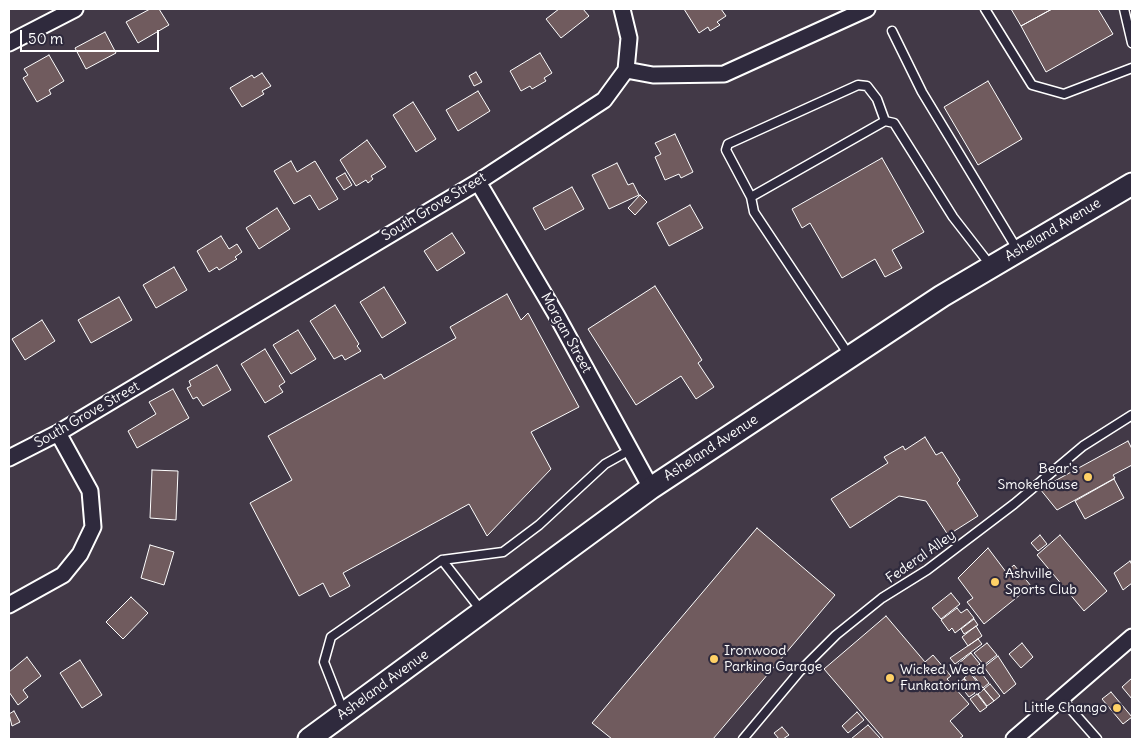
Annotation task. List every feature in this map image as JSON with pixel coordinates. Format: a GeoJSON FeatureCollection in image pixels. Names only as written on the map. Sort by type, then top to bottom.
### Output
{"type":"FeatureCollection","features":[{"type":"Feature","properties":{"kind":"main road","name":"Asheland Avenue"},"geometry":{"type":"LineString","coordinates":[[309,739],[651,488],[991,267],[1132,184]]}},
{"type":"Feature","properties":{"kind":"street"},"geometry":{"type":"LineString","coordinates":[[9,43],[75,9]]}},
{"type":"Feature","properties":{"kind":"street"},"geometry":{"type":"LineString","coordinates":[[622,9],[629,38],[626,70],[653,75],[724,74],[868,9]]}},
{"type":"Feature","properties":{"kind":"street","name":"South Grove Street"},"geometry":{"type":"LineString","coordinates":[[9,458],[58,433],[478,182],[604,100],[626,70]]}},
{"type":"Feature","properties":{"kind":"street","name":"Morgan Street"},"geometry":{"type":"LineString","coordinates":[[478,182],[557,316],[651,488]]}},
{"type":"Feature","properties":{"kind":"street"},"geometry":{"type":"LineString","coordinates":[[9,605],[63,575],[80,554],[93,527],[90,491],[58,433]]}},
{"type":"Feature","properties":{"kind":"street"},"geometry":{"type":"LineString","coordinates":[[1014,739],[1132,637]]}},
{"type":"Feature","properties":{"kind":"lane"},"geometry":{"type":"LineString","coordinates":[[985,9],[1032,85],[1064,94],[1132,68]]}},
{"type":"Feature","properties":{"kind":"lane"},"geometry":{"type":"LineString","coordinates":[[1124,9],[1132,43]]}},
{"type":"Feature","properties":{"kind":"lane"},"geometry":{"type":"LineString","coordinates":[[892,31],[922,92],[1018,251]]}},
{"type":"Feature","properties":{"kind":"lane"},"geometry":{"type":"LineString","coordinates":[[850,357],[754,212],[751,197],[726,150],[728,144],[858,85],[867,86],[877,99],[885,121]]}},
{"type":"Feature","properties":{"kind":"lane"},"geometry":{"type":"LineString","coordinates":[[751,197],[885,121],[894,123],[954,217],[991,267]]}},
{"type":"Feature","properties":{"kind":"lane","name":"Federal Alley"},"geometry":{"type":"LineString","coordinates":[[743,739],[800,671],[836,635],[882,598],[927,570],[1014,504],[1083,446],[1132,415]]}},
{"type":"Feature","properties":{"kind":"lane"},"geometry":{"type":"LineString","coordinates":[[345,714],[324,662],[331,637],[442,560],[503,552],[539,525],[605,464],[630,450]]}},
{"type":"Feature","properties":{"kind":"lane"},"geometry":{"type":"LineString","coordinates":[[442,560],[482,612]]}},
{"type":"Feature","properties":{"kind":"lane"},"geometry":{"type":"LineString","coordinates":[[1061,698],[1097,739]]}},
{"type":"Feature","properties":{"kind":"building"},"geometry":{"type":"Polygon","coordinates":[[[150,9],[159,9],[169,25],[138,43],[126,22],[150,9]]]}},
{"type":"Feature","properties":{"kind":"building"},"geometry":{"type":"Polygon","coordinates":[[[559,9],[583,9],[589,16],[561,38],[546,19],[559,9]]]}},
{"type":"Feature","properties":{"kind":"building"},"geometry":{"type":"Polygon","coordinates":[[[684,9],[721,9],[726,16],[717,22],[720,25],[710,31],[708,27],[699,33],[684,9]]]}},
{"type":"Feature","properties":{"kind":"building"},"geometry":{"type":"Polygon","coordinates":[[[1011,9],[1052,9],[1021,26],[1011,9]]]}},
{"type":"Feature","properties":{"kind":"building"},"geometry":{"type":"Polygon","coordinates":[[[1052,9],[1098,9],[1113,34],[1046,72],[1021,26],[1052,9]]]}},
{"type":"Feature","properties":{"kind":"building"},"geometry":{"type":"Polygon","coordinates":[[[105,32],[116,53],[86,69],[75,48],[105,32]]]}},
{"type":"Feature","properties":{"kind":"building"},"geometry":{"type":"Polygon","coordinates":[[[540,53],[552,73],[544,78],[546,81],[532,89],[530,86],[521,91],[510,71],[540,53]]]}},
{"type":"Feature","properties":{"kind":"building"},"geometry":{"type":"Polygon","coordinates":[[[49,55],[64,81],[49,90],[51,94],[37,102],[23,78],[28,75],[24,69],[49,55]]]}},
{"type":"Feature","properties":{"kind":"building"},"geometry":{"type":"Polygon","coordinates":[[[476,72],[482,82],[474,86],[469,76],[476,72]]]}},
{"type":"Feature","properties":{"kind":"building"},"geometry":{"type":"Polygon","coordinates":[[[262,73],[271,86],[262,91],[264,94],[242,107],[230,88],[252,75],[254,78],[262,73]]]}},
{"type":"Feature","properties":{"kind":"building"},"geometry":{"type":"Polygon","coordinates":[[[988,81],[1022,139],[978,165],[944,107],[988,81]]]}},
{"type":"Feature","properties":{"kind":"building"},"geometry":{"type":"Polygon","coordinates":[[[478,91],[490,111],[458,131],[446,110],[478,91]]]}},
{"type":"Feature","properties":{"kind":"building"},"geometry":{"type":"Polygon","coordinates":[[[413,102],[436,139],[416,152],[393,115],[413,102]]]}},
{"type":"Feature","properties":{"kind":"building"},"geometry":{"type":"Polygon","coordinates":[[[675,134],[693,172],[681,178],[679,174],[665,180],[655,157],[661,154],[655,143],[675,134]]]}},
{"type":"Feature","properties":{"kind":"building"},"geometry":{"type":"Polygon","coordinates":[[[367,140],[386,167],[371,176],[373,179],[368,183],[366,180],[356,186],[340,160],[367,140]]]}},
{"type":"Feature","properties":{"kind":"building"},"geometry":{"type":"Polygon","coordinates":[[[882,158],[924,232],[892,250],[902,268],[885,277],[875,259],[842,278],[810,223],[802,228],[792,209],[882,158]]]}},
{"type":"Feature","properties":{"kind":"building"},"geometry":{"type":"Polygon","coordinates":[[[291,161],[297,172],[315,161],[338,199],[319,210],[310,195],[294,204],[274,171],[291,161]]]}},
{"type":"Feature","properties":{"kind":"building"},"geometry":{"type":"Polygon","coordinates":[[[617,163],[628,185],[633,183],[639,195],[609,209],[592,175],[617,163]]]}},
{"type":"Feature","properties":{"kind":"building"},"geometry":{"type":"Polygon","coordinates":[[[345,173],[352,185],[344,190],[336,178],[345,173]]]}},
{"type":"Feature","properties":{"kind":"building"},"geometry":{"type":"Polygon","coordinates":[[[572,187],[584,209],[545,230],[533,208],[572,187]]]}},
{"type":"Feature","properties":{"kind":"building"},"geometry":{"type":"Polygon","coordinates":[[[640,195],[647,202],[635,215],[628,208],[640,195]]]}},
{"type":"Feature","properties":{"kind":"building"},"geometry":{"type":"Polygon","coordinates":[[[690,205],[703,228],[669,246],[657,223],[690,205]]]}},
{"type":"Feature","properties":{"kind":"building"},"geometry":{"type":"Polygon","coordinates":[[[277,208],[290,229],[259,249],[246,228],[277,208]]]}},
{"type":"Feature","properties":{"kind":"building"},"geometry":{"type":"Polygon","coordinates":[[[452,233],[465,253],[437,271],[424,251],[452,233]]]}},
{"type":"Feature","properties":{"kind":"building"},"geometry":{"type":"Polygon","coordinates":[[[221,236],[229,249],[237,244],[242,252],[235,257],[237,259],[219,270],[217,267],[209,272],[197,251],[221,236]]]}},
{"type":"Feature","properties":{"kind":"building"},"geometry":{"type":"Polygon","coordinates":[[[174,267],[187,290],[156,308],[143,285],[174,267]]]}},
{"type":"Feature","properties":{"kind":"building"},"geometry":{"type":"Polygon","coordinates":[[[655,286],[702,360],[698,363],[714,387],[696,399],[681,376],[636,405],[588,329],[655,286]]]}},
{"type":"Feature","properties":{"kind":"building"},"geometry":{"type":"Polygon","coordinates":[[[384,287],[406,323],[382,338],[360,302],[384,287]]]}},
{"type":"Feature","properties":{"kind":"building"},"geometry":{"type":"Polygon","coordinates":[[[507,294],[521,320],[528,313],[579,407],[531,432],[551,469],[487,536],[469,504],[343,573],[350,586],[330,597],[323,583],[299,596],[250,503],[292,480],[268,436],[381,374],[384,379],[456,338],[450,327],[507,294]]]}},
{"type":"Feature","properties":{"kind":"building"},"geometry":{"type":"Polygon","coordinates":[[[119,297],[132,320],[91,343],[78,320],[119,297]]]}},
{"type":"Feature","properties":{"kind":"building"},"geometry":{"type":"Polygon","coordinates":[[[335,305],[359,344],[357,346],[361,351],[345,360],[342,355],[334,359],[310,321],[335,305]]]}},
{"type":"Feature","properties":{"kind":"building"},"geometry":{"type":"Polygon","coordinates":[[[42,320],[55,341],[25,360],[12,339],[42,320]]]}},
{"type":"Feature","properties":{"kind":"building"},"geometry":{"type":"Polygon","coordinates":[[[298,330],[316,359],[291,374],[273,345],[298,330]]]}},
{"type":"Feature","properties":{"kind":"building"},"geometry":{"type":"Polygon","coordinates":[[[265,349],[285,382],[279,386],[283,392],[265,403],[241,364],[265,349]]]}},
{"type":"Feature","properties":{"kind":"building"},"geometry":{"type":"Polygon","coordinates":[[[217,365],[231,390],[203,406],[197,397],[193,399],[187,388],[191,386],[189,381],[217,365]]]}},
{"type":"Feature","properties":{"kind":"building"},"geometry":{"type":"Polygon","coordinates":[[[173,389],[189,418],[137,448],[128,431],[156,414],[149,402],[173,389]]]}},
{"type":"Feature","properties":{"kind":"building"},"geometry":{"type":"Polygon","coordinates":[[[925,437],[936,455],[942,452],[960,480],[957,483],[978,516],[948,535],[926,501],[899,496],[850,528],[831,499],[888,463],[884,457],[903,446],[905,450],[925,437]]]}},
{"type":"Feature","properties":{"kind":"building","name":"Bear's Smokehouse"},"geometry":{"type":"Polygon","coordinates":[[[1128,441],[1132,449],[1132,465],[1113,475],[1115,478],[1057,510],[1040,489],[1128,441]]]}},
{"type":"Feature","properties":{"kind":"building"},"geometry":{"type":"Polygon","coordinates":[[[152,470],[178,471],[176,520],[150,518],[152,470]]]}},
{"type":"Feature","properties":{"kind":"building"},"geometry":{"type":"Polygon","coordinates":[[[1114,479],[1124,498],[1085,519],[1075,501],[1114,479]]]}},
{"type":"Feature","properties":{"kind":"building","name":"Ironwood Parking Garage"},"geometry":{"type":"Polygon","coordinates":[[[757,528],[835,595],[713,739],[612,739],[592,723],[757,528]]]}},
{"type":"Feature","properties":{"kind":"building"},"geometry":{"type":"Polygon","coordinates":[[[1040,535],[1047,544],[1038,551],[1031,543],[1040,535]]]}},
{"type":"Feature","properties":{"kind":"building"},"geometry":{"type":"Polygon","coordinates":[[[1060,535],[1107,591],[1084,611],[1037,555],[1060,535]]]}},
{"type":"Feature","properties":{"kind":"building"},"geometry":{"type":"Polygon","coordinates":[[[150,545],[174,552],[164,585],[141,578],[150,545]]]}},
{"type":"Feature","properties":{"kind":"building","name":"Ashville Sports Club"},"geometry":{"type":"Polygon","coordinates":[[[988,548],[1006,572],[1014,565],[1031,586],[984,624],[967,602],[973,598],[958,578],[988,548]]]}},
{"type":"Feature","properties":{"kind":"building"},"geometry":{"type":"Polygon","coordinates":[[[1130,561],[1132,565],[1132,583],[1123,590],[1114,573],[1130,561]]]}},
{"type":"Feature","properties":{"kind":"building"},"geometry":{"type":"Polygon","coordinates":[[[951,593],[960,604],[941,619],[932,608],[951,593]]]}},
{"type":"Feature","properties":{"kind":"building"},"geometry":{"type":"Polygon","coordinates":[[[131,597],[148,613],[123,639],[106,622],[131,597]]]}},
{"type":"Feature","properties":{"kind":"building"},"geometry":{"type":"Polygon","coordinates":[[[957,608],[961,613],[967,609],[974,618],[955,633],[952,628],[949,631],[941,620],[957,608]]]}},
{"type":"Feature","properties":{"kind":"building","name":"Wicked Weed Funkatorium"},"geometry":{"type":"Polygon","coordinates":[[[886,616],[925,662],[933,655],[951,676],[947,679],[969,704],[950,721],[963,736],[959,739],[884,739],[824,669],[886,616]]]}},
{"type":"Feature","properties":{"kind":"building"},"geometry":{"type":"Polygon","coordinates":[[[974,619],[978,625],[964,634],[961,629],[974,619]]]}},
{"type":"Feature","properties":{"kind":"building"},"geometry":{"type":"Polygon","coordinates":[[[976,626],[982,636],[968,646],[962,637],[976,626]]]}},
{"type":"Feature","properties":{"kind":"building"},"geometry":{"type":"Polygon","coordinates":[[[978,639],[982,644],[955,664],[950,658],[978,639]]]}},
{"type":"Feature","properties":{"kind":"building"},"geometry":{"type":"Polygon","coordinates":[[[987,643],[997,655],[984,665],[974,653],[987,643]]]}},
{"type":"Feature","properties":{"kind":"building"},"geometry":{"type":"Polygon","coordinates":[[[1022,643],[1033,657],[1021,668],[1009,654],[1022,643]]]}},
{"type":"Feature","properties":{"kind":"building"},"geometry":{"type":"Polygon","coordinates":[[[971,653],[980,664],[966,674],[958,664],[971,653]]]}},
{"type":"Feature","properties":{"kind":"building"},"geometry":{"type":"Polygon","coordinates":[[[998,656],[1016,684],[1004,694],[984,667],[998,656]]]}},
{"type":"Feature","properties":{"kind":"building"},"geometry":{"type":"Polygon","coordinates":[[[27,657],[41,676],[23,690],[28,697],[18,705],[9,692],[9,672],[27,657]]]}},
{"type":"Feature","properties":{"kind":"building"},"geometry":{"type":"Polygon","coordinates":[[[80,660],[102,695],[82,708],[60,673],[80,660]]]}},
{"type":"Feature","properties":{"kind":"building"},"geometry":{"type":"Polygon","coordinates":[[[979,670],[989,683],[983,688],[973,675],[979,670]]]}},
{"type":"Feature","properties":{"kind":"building"},"geometry":{"type":"Polygon","coordinates":[[[970,673],[981,687],[975,691],[964,678],[970,673]]]}},
{"type":"Feature","properties":{"kind":"building"},"geometry":{"type":"Polygon","coordinates":[[[1132,678],[1132,699],[1122,687],[1132,678]]]}},
{"type":"Feature","properties":{"kind":"building"},"geometry":{"type":"Polygon","coordinates":[[[964,679],[975,693],[969,697],[958,683],[964,679]]]}},
{"type":"Feature","properties":{"kind":"building"},"geometry":{"type":"Polygon","coordinates":[[[990,684],[1000,696],[994,701],[984,689],[990,684]]]}},
{"type":"Feature","properties":{"kind":"building"},"geometry":{"type":"Polygon","coordinates":[[[984,689],[994,701],[987,706],[978,694],[984,689]]]}},
{"type":"Feature","properties":{"kind":"building","name":"Little Chango"},"geometry":{"type":"Polygon","coordinates":[[[1111,692],[1132,717],[1123,724],[1102,699],[1111,692]]]}},
{"type":"Feature","properties":{"kind":"building"},"geometry":{"type":"Polygon","coordinates":[[[977,694],[987,707],[980,712],[970,699],[977,694]]]}},
{"type":"Feature","properties":{"kind":"building"},"geometry":{"type":"Polygon","coordinates":[[[14,711],[20,722],[12,726],[9,714],[14,711]]]}},
{"type":"Feature","properties":{"kind":"building"},"geometry":{"type":"Polygon","coordinates":[[[857,712],[864,720],[848,733],[842,726],[857,712]]]}},
{"type":"Feature","properties":{"kind":"building"},"geometry":{"type":"Polygon","coordinates":[[[868,725],[881,739],[851,739],[868,725]]]}},
{"type":"Feature","properties":{"kind":"building"},"geometry":{"type":"Polygon","coordinates":[[[782,727],[789,735],[779,739],[774,733],[782,727]]]}},
{"type":"Feature","properties":{"kind":"place","name":"Bear's Smokehouse"},"geometry":{"type":"Point","coordinates":[1088,477]}},
{"type":"Feature","properties":{"kind":"place","name":"Ashville Sports Club"},"geometry":{"type":"Point","coordinates":[995,582]}},
{"type":"Feature","properties":{"kind":"place","name":"Ironwood Parking Garage"},"geometry":{"type":"Point","coordinates":[714,659]}},
{"type":"Feature","properties":{"kind":"place","name":"Wicked Weed Funkatorium"},"geometry":{"type":"Point","coordinates":[890,678]}},
{"type":"Feature","properties":{"kind":"place","name":"Little Chango"},"geometry":{"type":"Point","coordinates":[1117,708]}}]}
